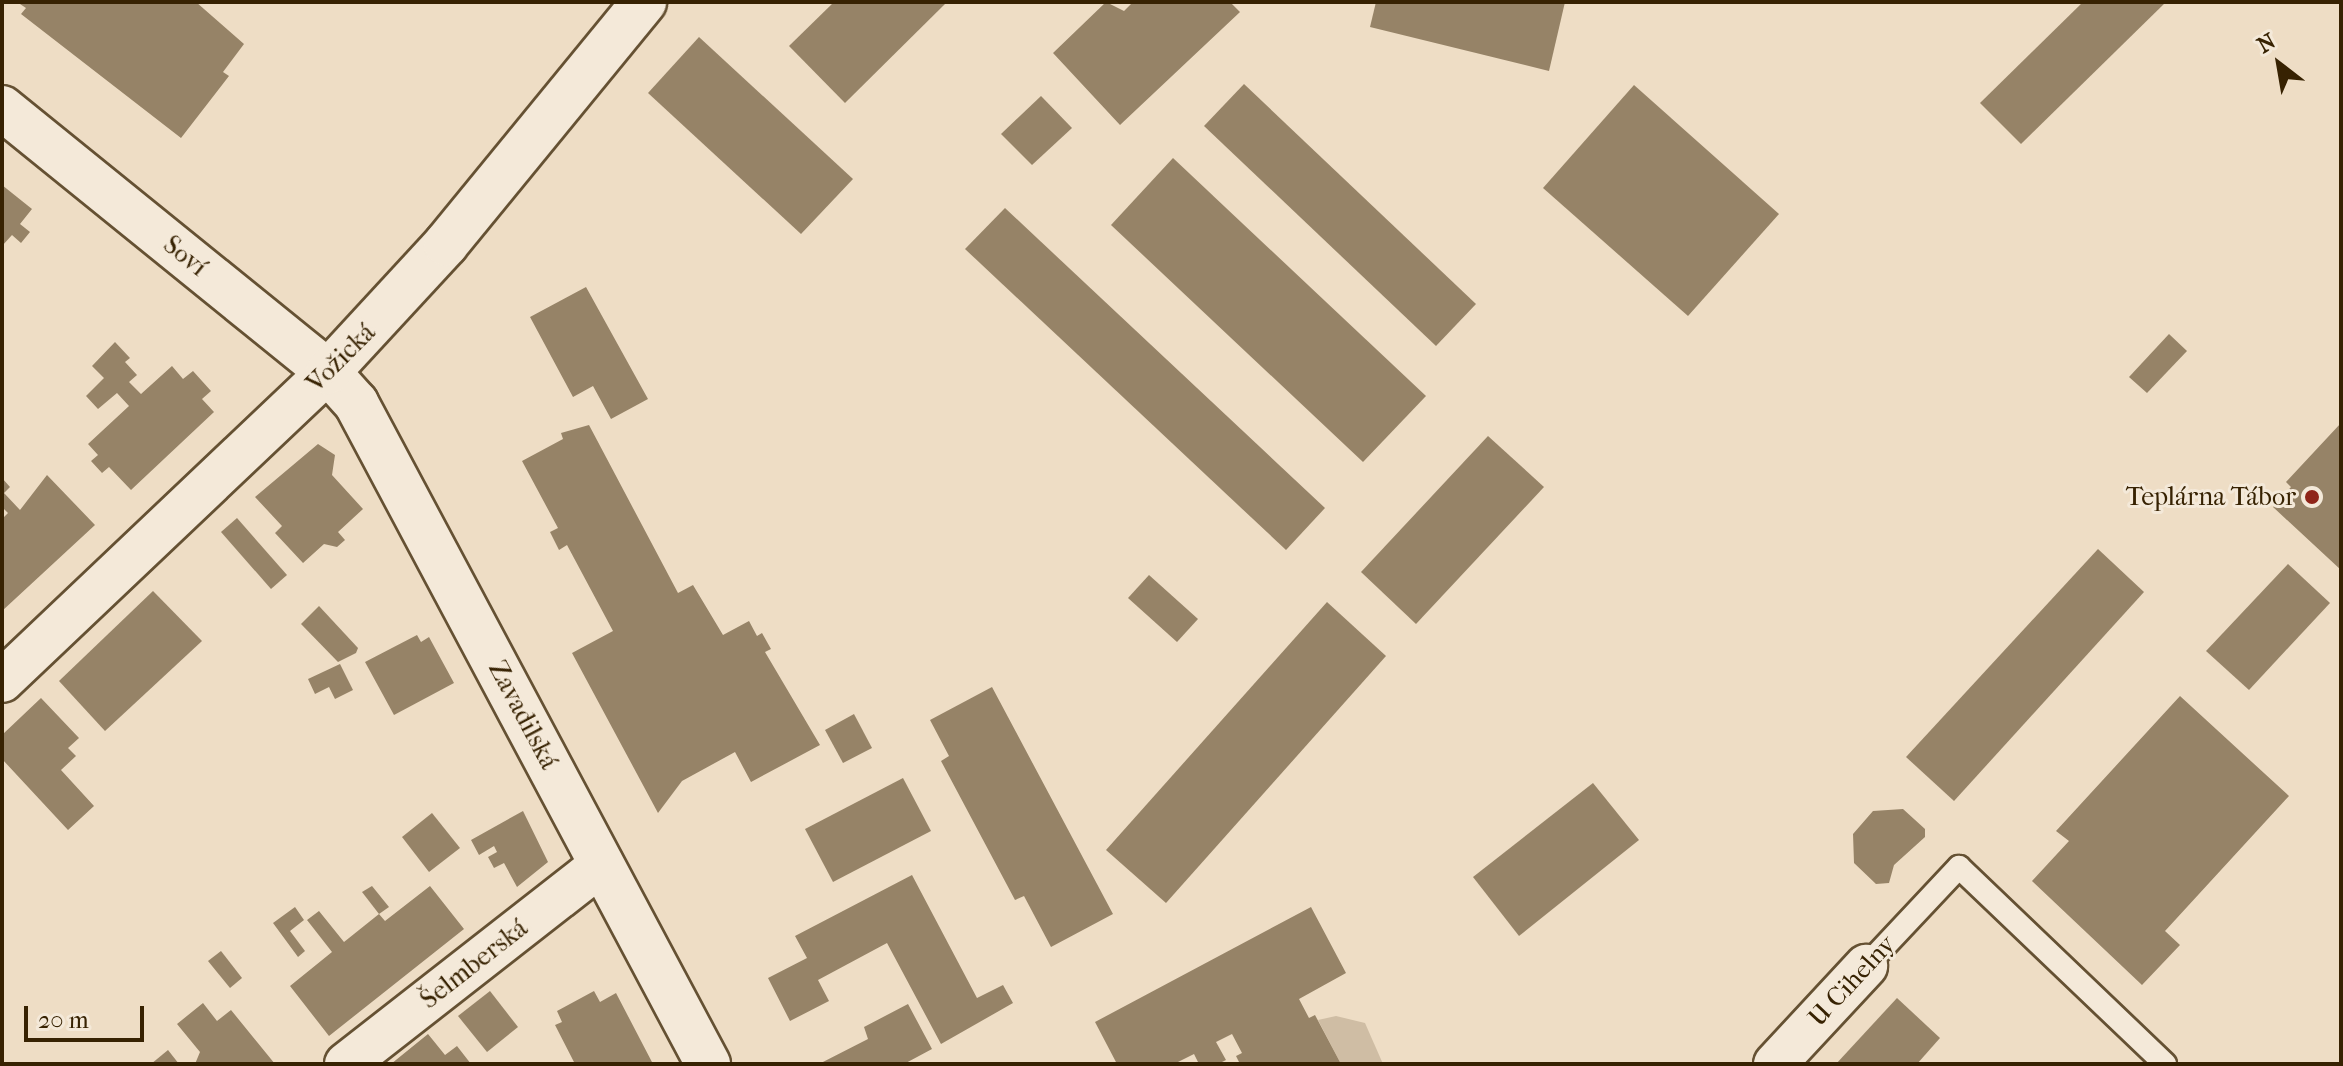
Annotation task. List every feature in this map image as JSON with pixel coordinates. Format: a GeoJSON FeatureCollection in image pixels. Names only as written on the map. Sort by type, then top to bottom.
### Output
{"type":"FeatureCollection","features":[{"type":"Feature","properties":{"kind":"main road","name":"Vožická"},"geometry":{"type":"LineString","coordinates":[[328,372],[446,244],[644,2]]}},
{"type":"Feature","properties":{"kind":"main road","name":"Soví"},"geometry":{"type":"LineString","coordinates":[[2,108],[328,372]]}},
{"type":"Feature","properties":{"kind":"main road","name":"Zavadilská"},"geometry":{"type":"LineString","coordinates":[[328,372],[366,419],[708,1064]]}},
{"type":"Feature","properties":{"kind":"street","name":"Vožická"},"geometry":{"type":"LineString","coordinates":[[2,681],[328,372]]}},
{"type":"Feature","properties":{"kind":"street","name":"Šelmberská"},"geometry":{"type":"LineString","coordinates":[[346,1064],[602,864]]}},
{"type":"Feature","properties":{"kind":"street","name":"U Cihelny"},"geometry":{"type":"LineString","coordinates":[[1775,1064],[1866,966]]}},
{"type":"Feature","properties":{"kind":"lane","name":"U Cihelny"},"geometry":{"type":"LineString","coordinates":[[1866,966],[1959,867],[2165,1064]]}},
{"type":"Feature","properties":{"kind":"shaded area"},"geometry":{"type":"Polygon","coordinates":[[[1336,1016],[1365,1023],[1383,1064],[1341,1064],[1318,1020],[1336,1016]]]}},
{"type":"Feature","properties":{"kind":"building"},"geometry":{"type":"Polygon","coordinates":[[[17,2],[196,2],[244,44],[223,72],[229,76],[181,138],[21,14],[26,8],[17,2]]]}},
{"type":"Feature","properties":{"kind":"building"},"geometry":{"type":"Polygon","coordinates":[[[834,2],[947,2],[845,103],[789,46],[834,2]]]}},
{"type":"Feature","properties":{"kind":"building"},"geometry":{"type":"Polygon","coordinates":[[[1106,2],[1124,11],[1133,2],[1230,2],[1240,12],[1120,125],[1053,53],[1106,2]]]}},
{"type":"Feature","properties":{"kind":"building"},"geometry":{"type":"Polygon","coordinates":[[[1376,2],[1565,2],[1549,71],[1370,27],[1376,2]]]}},
{"type":"Feature","properties":{"kind":"building"},"geometry":{"type":"Polygon","coordinates":[[[2083,2],[2166,2],[2021,144],[1980,103],[2083,2]]]}},
{"type":"Feature","properties":{"kind":"building"},"geometry":{"type":"Polygon","coordinates":[[[699,37],[853,179],[801,234],[648,93],[699,37]]]}},
{"type":"Feature","properties":{"kind":"building"},"geometry":{"type":"Polygon","coordinates":[[[1244,84],[1476,304],[1436,346],[1204,126],[1244,84]]]}},
{"type":"Feature","properties":{"kind":"building"},"geometry":{"type":"Polygon","coordinates":[[[1634,85],[1779,214],[1688,316],[1543,188],[1634,85]]]}},
{"type":"Feature","properties":{"kind":"building"},"geometry":{"type":"Polygon","coordinates":[[[1041,96],[1072,128],[1032,165],[1001,134],[1041,96]]]}},
{"type":"Feature","properties":{"kind":"building"},"geometry":{"type":"Polygon","coordinates":[[[1173,158],[1426,396],[1363,462],[1111,225],[1173,158]]]}},
{"type":"Feature","properties":{"kind":"building"},"geometry":{"type":"Polygon","coordinates":[[[2,185],[32,209],[20,224],[30,232],[21,243],[12,235],[2,246],[2,185]]]}},
{"type":"Feature","properties":{"kind":"building"},"geometry":{"type":"Polygon","coordinates":[[[1005,208],[1325,508],[1286,550],[965,249],[1005,208]]]}},
{"type":"Feature","properties":{"kind":"building"},"geometry":{"type":"Polygon","coordinates":[[[586,287],[648,399],[611,419],[593,386],[573,397],[530,317],[586,287]]]}},
{"type":"Feature","properties":{"kind":"building"},"geometry":{"type":"Polygon","coordinates":[[[2169,334],[2187,351],[2147,393],[2129,377],[2169,334]]]}},
{"type":"Feature","properties":{"kind":"building"},"geometry":{"type":"Polygon","coordinates":[[[115,342],[130,358],[125,362],[137,375],[129,382],[141,394],[172,366],[183,379],[193,371],[211,391],[202,399],[214,412],[131,490],[109,467],[102,473],[91,461],[98,455],[88,444],[129,406],[117,393],[98,409],[86,396],[104,378],[92,366],[115,342]]]}},
{"type":"Feature","properties":{"kind":"building","name":"Teplárna Tábor"},"geometry":{"type":"Polygon","coordinates":[[[2341,423],[2341,570],[2273,507],[2291,487],[2286,482],[2341,423]]]}},
{"type":"Feature","properties":{"kind":"building"},"geometry":{"type":"Polygon","coordinates":[[[589,425],[678,593],[693,585],[723,635],[749,621],[757,636],[762,633],[771,649],[765,652],[820,745],[751,782],[735,752],[682,781],[658,813],[572,653],[613,631],[567,545],[559,550],[550,532],[558,528],[522,461],[563,439],[561,433],[589,425]]]}},
{"type":"Feature","properties":{"kind":"building"},"geometry":{"type":"Polygon","coordinates":[[[1488,436],[1544,487],[1416,624],[1361,572],[1488,436]]]}},
{"type":"Feature","properties":{"kind":"building"},"geometry":{"type":"Polygon","coordinates":[[[318,444],[335,455],[332,475],[363,509],[338,532],[345,540],[337,547],[324,544],[303,563],[275,533],[282,526],[255,497],[318,444]]]}},
{"type":"Feature","properties":{"kind":"building"},"geometry":{"type":"Polygon","coordinates":[[[47,475],[95,525],[2,611],[2,519],[8,513],[2,507],[2,478],[10,487],[4,493],[20,510],[47,475]]]}},
{"type":"Feature","properties":{"kind":"building"},"geometry":{"type":"Polygon","coordinates":[[[237,518],[287,575],[271,589],[221,532],[237,518]]]}},
{"type":"Feature","properties":{"kind":"building"},"geometry":{"type":"Polygon","coordinates":[[[2098,549],[2144,592],[1954,801],[1906,757],[2098,549]]]}},
{"type":"Feature","properties":{"kind":"building"},"geometry":{"type":"Polygon","coordinates":[[[2288,564],[2330,603],[2249,690],[2206,651],[2288,564]]]}},
{"type":"Feature","properties":{"kind":"building"},"geometry":{"type":"Polygon","coordinates":[[[1149,575],[1198,619],[1177,642],[1128,598],[1149,575]]]}},
{"type":"Feature","properties":{"kind":"building"},"geometry":{"type":"Polygon","coordinates":[[[153,591],[202,641],[105,731],[59,681],[153,591]]]}},
{"type":"Feature","properties":{"kind":"building"},"geometry":{"type":"Polygon","coordinates":[[[1327,602],[1386,656],[1166,903],[1106,850],[1327,602]]]}},
{"type":"Feature","properties":{"kind":"building"},"geometry":{"type":"Polygon","coordinates":[[[319,606],[358,648],[356,653],[338,662],[301,624],[319,606]]]}},
{"type":"Feature","properties":{"kind":"building"},"geometry":{"type":"Polygon","coordinates":[[[417,635],[421,642],[429,637],[454,683],[394,715],[365,662],[417,635]]]}},
{"type":"Feature","properties":{"kind":"building"},"geometry":{"type":"Polygon","coordinates":[[[340,664],[353,690],[335,699],[329,687],[315,694],[308,679],[340,664]]]}},
{"type":"Feature","properties":{"kind":"building"},"geometry":{"type":"Polygon","coordinates":[[[992,687],[1113,914],[1051,947],[1024,896],[1015,900],[941,761],[949,756],[930,720],[992,687]]]}},
{"type":"Feature","properties":{"kind":"building"},"geometry":{"type":"Polygon","coordinates":[[[2180,696],[2289,796],[2165,931],[2180,945],[2142,985],[2032,881],[2069,841],[2056,831],[2180,696]]]}},
{"type":"Feature","properties":{"kind":"building"},"geometry":{"type":"Polygon","coordinates":[[[41,698],[79,738],[68,748],[76,756],[61,770],[94,806],[68,830],[2,759],[2,735],[41,698]]]}},
{"type":"Feature","properties":{"kind":"building"},"geometry":{"type":"Polygon","coordinates":[[[854,714],[872,748],[843,763],[825,730],[854,714]]]}},
{"type":"Feature","properties":{"kind":"building"},"geometry":{"type":"Polygon","coordinates":[[[903,778],[931,831],[833,882],[805,829],[903,778]]]}},
{"type":"Feature","properties":{"kind":"building"},"geometry":{"type":"Polygon","coordinates":[[[1593,783],[1639,840],[1519,936],[1473,877],[1593,783]]]}},
{"type":"Feature","properties":{"kind":"building"},"geometry":{"type":"Polygon","coordinates":[[[1903,809],[1925,829],[1925,837],[1894,865],[1889,883],[1876,884],[1854,863],[1853,834],[1873,811],[1903,809]]]}},
{"type":"Feature","properties":{"kind":"building"},"geometry":{"type":"Polygon","coordinates":[[[523,811],[548,862],[517,887],[504,863],[494,868],[488,857],[497,852],[494,846],[479,855],[471,840],[523,811]]]}},
{"type":"Feature","properties":{"kind":"building"},"geometry":{"type":"Polygon","coordinates":[[[432,813],[460,848],[429,872],[402,837],[432,813]]]}},
{"type":"Feature","properties":{"kind":"building"},"geometry":{"type":"Polygon","coordinates":[[[912,875],[977,998],[1003,985],[1013,1003],[941,1044],[887,943],[818,980],[829,1001],[790,1021],[768,978],[807,958],[795,936],[912,875]]]}},
{"type":"Feature","properties":{"kind":"building"},"geometry":{"type":"Polygon","coordinates":[[[372,886],[389,907],[379,914],[362,892],[372,886]]]}},
{"type":"Feature","properties":{"kind":"building"},"geometry":{"type":"Polygon","coordinates":[[[430,886],[464,929],[329,1036],[290,986],[332,952],[307,920],[319,911],[344,942],[379,914],[385,921],[430,886]]]}},
{"type":"Feature","properties":{"kind":"building"},"geometry":{"type":"Polygon","coordinates":[[[295,907],[304,920],[290,931],[305,951],[298,957],[273,923],[295,907]]]}},
{"type":"Feature","properties":{"kind":"building"},"geometry":{"type":"Polygon","coordinates":[[[1311,907],[1346,973],[1299,999],[1309,1018],[1315,1015],[1341,1064],[1240,1064],[1236,1056],[1242,1053],[1232,1034],[1216,1042],[1226,1060],[1218,1064],[1199,1064],[1194,1054],[1174,1064],[1117,1064],[1095,1022],[1311,907]]]}},
{"type":"Feature","properties":{"kind":"building"},"geometry":{"type":"Polygon","coordinates":[[[221,951],[242,978],[230,988],[208,961],[221,951]]]}},
{"type":"Feature","properties":{"kind":"building"},"geometry":{"type":"Polygon","coordinates":[[[490,991],[518,1027],[487,1052],[458,1016],[490,991]]]}},
{"type":"Feature","properties":{"kind":"building"},"geometry":{"type":"Polygon","coordinates":[[[594,991],[600,1002],[616,993],[653,1064],[575,1064],[555,1025],[562,1022],[557,1011],[594,991]]]}},
{"type":"Feature","properties":{"kind":"building"},"geometry":{"type":"Polygon","coordinates":[[[1897,998],[1940,1038],[1917,1064],[1836,1064],[1897,998]]]}},
{"type":"Feature","properties":{"kind":"building"},"geometry":{"type":"Polygon","coordinates":[[[203,1003],[217,1021],[231,1010],[275,1064],[195,1064],[200,1052],[177,1024],[203,1003]]]}},
{"type":"Feature","properties":{"kind":"building"},"geometry":{"type":"Polygon","coordinates":[[[908,1004],[932,1049],[904,1064],[819,1064],[868,1039],[864,1027],[908,1004]]]}},
{"type":"Feature","properties":{"kind":"building"},"geometry":{"type":"Polygon","coordinates":[[[428,1034],[445,1055],[457,1046],[471,1064],[391,1064],[428,1034]]]}},
{"type":"Feature","properties":{"kind":"building"},"geometry":{"type":"Polygon","coordinates":[[[168,1050],[179,1064],[151,1064],[168,1050]]]}},
{"type":"Feature","properties":{"kind":"place","name":"Teplárna Tábor"},"geometry":{"type":"Point","coordinates":[2312,497]}}]}
